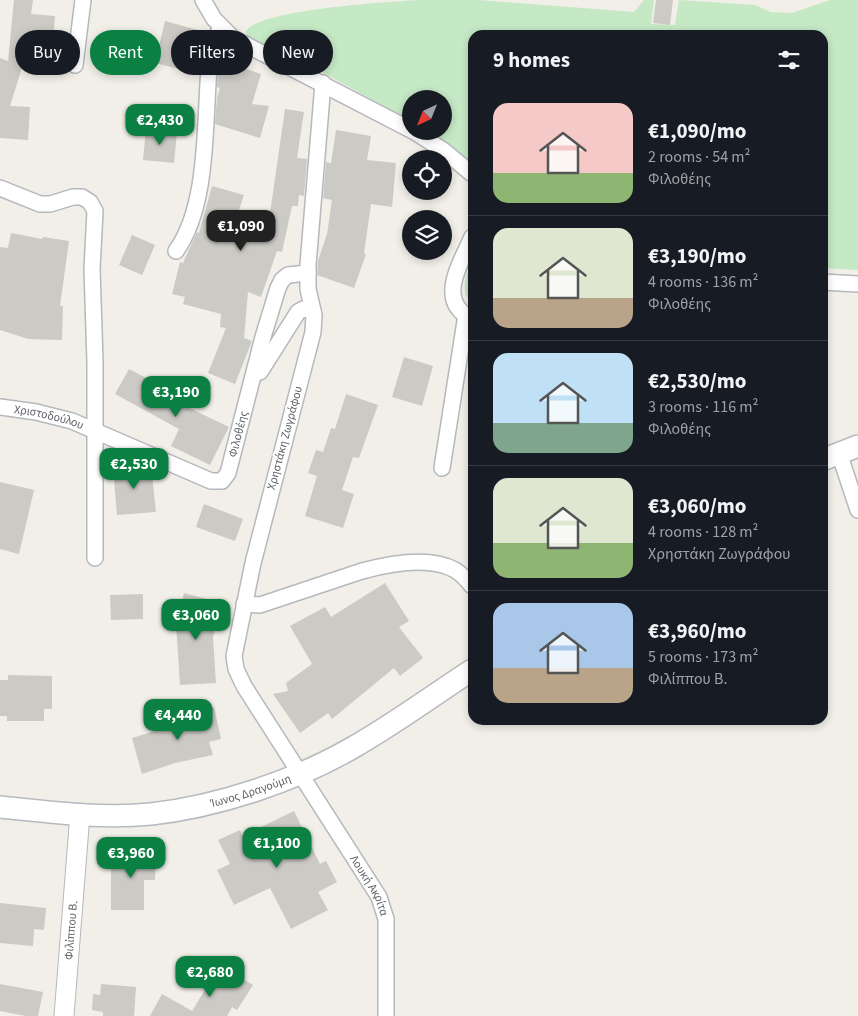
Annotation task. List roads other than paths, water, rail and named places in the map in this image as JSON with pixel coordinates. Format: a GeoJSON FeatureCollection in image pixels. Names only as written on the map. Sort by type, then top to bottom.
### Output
{"type":"FeatureCollection","features":[{"type":"Feature","properties":{"kind":"main road","name":"Ίωνος Δραγούμη"},"geometry":{"type":"LineString","coordinates":[[0,807],[80,814],[129,815],[173,811],[249,792],[299,773],[364,741],[468,673]]}},
{"type":"Feature","properties":{"kind":"street"},"geometry":{"type":"LineString","coordinates":[[79,30],[83,0]]}},
{"type":"Feature","properties":{"kind":"street"},"geometry":{"type":"LineString","coordinates":[[203,0],[209,12],[226,33],[402,126]]}},
{"type":"Feature","properties":{"kind":"street"},"geometry":{"type":"LineString","coordinates":[[176,251],[191,222],[198,193],[211,47],[221,26]]}},
{"type":"Feature","properties":{"kind":"street","name":"Χρηστάκη Ζωγράφου"},"geometry":{"type":"LineString","coordinates":[[299,773],[244,686],[236,669],[234,656],[253,563],[313,332],[313,310],[308,289],[308,274],[323,83]]}},
{"type":"Feature","properties":{"kind":"street"},"geometry":{"type":"LineString","coordinates":[[427,140],[443,150],[468,171]]}},
{"type":"Feature","properties":{"kind":"street"},"geometry":{"type":"LineString","coordinates":[[0,188],[40,204],[50,204],[78,196],[86,199],[94,206],[96,218],[92,269],[96,431],[95,558]]}},
{"type":"Feature","properties":{"kind":"street"},"geometry":{"type":"LineString","coordinates":[[468,247],[453,283],[453,296],[459,308],[468,316]]}},
{"type":"Feature","properties":{"kind":"street","name":"Φιλοθέης"},"geometry":{"type":"LineString","coordinates":[[96,431],[211,481],[222,481],[228,473],[280,283],[284,277],[290,274],[308,274]]}},
{"type":"Feature","properties":{"kind":"street"},"geometry":{"type":"LineString","coordinates":[[828,282],[858,284]]}},
{"type":"Feature","properties":{"kind":"street"},"geometry":{"type":"LineString","coordinates":[[254,374],[260,372],[298,312],[303,309],[313,310]]}},
{"type":"Feature","properties":{"kind":"street"},"geometry":{"type":"LineString","coordinates":[[442,468],[468,323]]}},
{"type":"Feature","properties":{"kind":"street","name":"Χριστοδούλου"},"geometry":{"type":"LineString","coordinates":[[0,407],[50,415],[72,421],[96,431]]}},
{"type":"Feature","properties":{"kind":"street"},"geometry":{"type":"LineString","coordinates":[[840,453],[858,510]]}},
{"type":"Feature","properties":{"kind":"street"},"geometry":{"type":"LineString","coordinates":[[244,604],[260,605],[369,569],[405,563],[446,566],[462,574],[468,581]]}},
{"type":"Feature","properties":{"kind":"street","name":"Λουκή Ακρίτα"},"geometry":{"type":"LineString","coordinates":[[299,773],[369,879],[384,909],[386,935],[386,1016]]}},
{"type":"Feature","properties":{"kind":"street","name":"Φιλίππου Β."},"geometry":{"type":"LineString","coordinates":[[64,1016],[80,814]]}}]}
